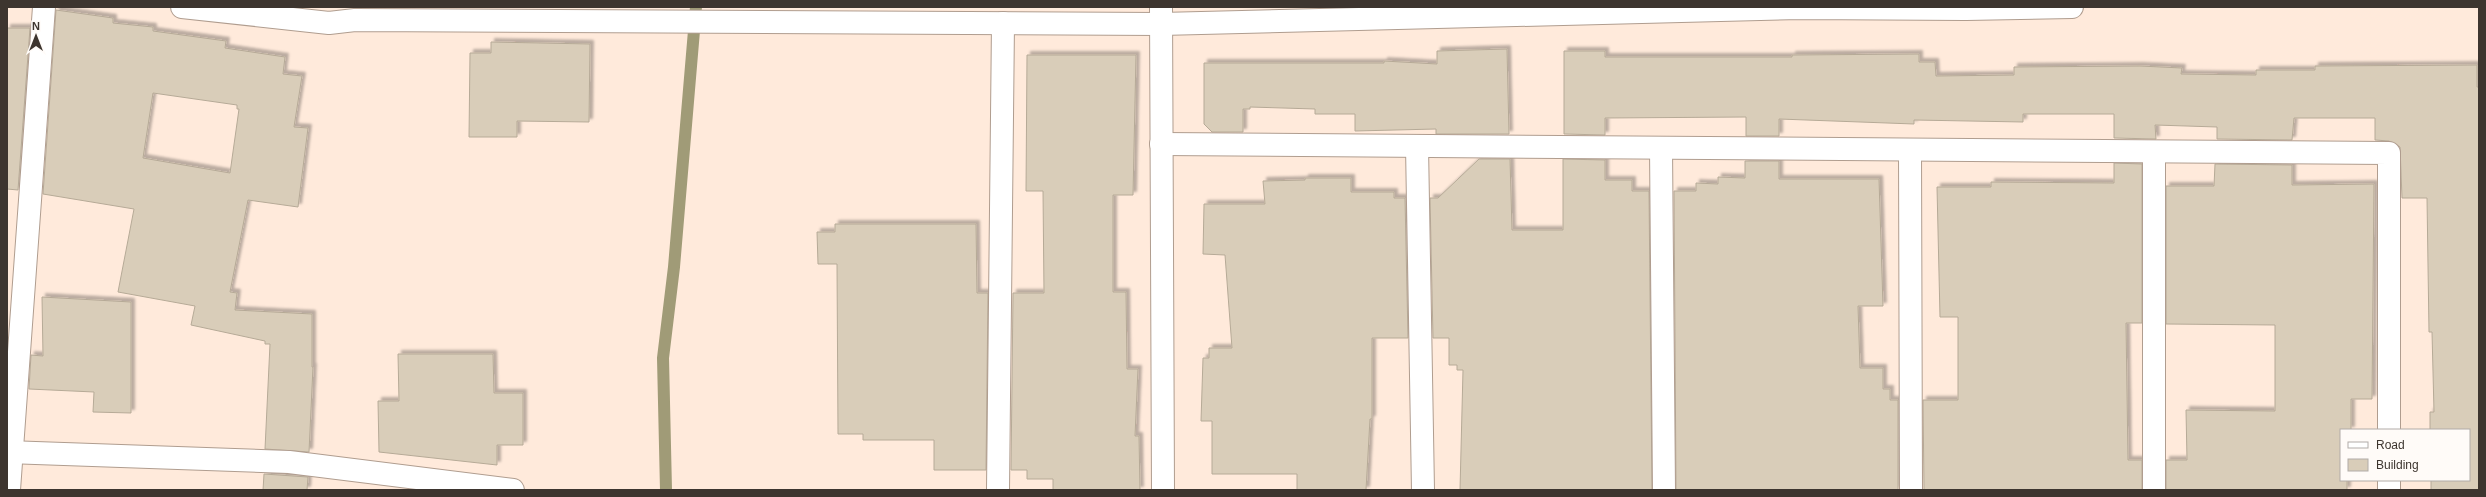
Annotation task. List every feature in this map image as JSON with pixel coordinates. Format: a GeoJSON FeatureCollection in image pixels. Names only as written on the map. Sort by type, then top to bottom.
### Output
{"type":"FeatureCollection","features":[{"type":"Feature","properties":{"kind":"street"},"geometry":{"type":"LineString","coordinates":[[9,490],[14,335],[44,7]]}},
{"type":"Feature","properties":{"kind":"street"},"geometry":{"type":"LineString","coordinates":[[182,7],[329,24],[355,13],[528,14],[638,22],[834,15],[1003,24],[1161,16],[1800,7],[2072,7]]}},
{"type":"Feature","properties":{"kind":"street"},"geometry":{"type":"LineString","coordinates":[[1161,16],[1163,490]]}},
{"type":"Feature","properties":{"kind":"street"},"geometry":{"type":"LineString","coordinates":[[998,490],[1003,24]]}},
{"type":"Feature","properties":{"kind":"street"},"geometry":{"type":"LineString","coordinates":[[1161,144],[2389,153],[2389,429]]}},
{"type":"Feature","properties":{"kind":"street"},"geometry":{"type":"LineString","coordinates":[[1417,146],[1423,490]]}},
{"type":"Feature","properties":{"kind":"street"},"geometry":{"type":"LineString","coordinates":[[1661,148],[1664,490]]}},
{"type":"Feature","properties":{"kind":"street"},"geometry":{"type":"LineString","coordinates":[[1910,150],[1911,490]]}},
{"type":"Feature","properties":{"kind":"street"},"geometry":{"type":"LineString","coordinates":[[2154,152],[2154,490]]}},
{"type":"Feature","properties":{"kind":"street"},"geometry":{"type":"LineString","coordinates":[[10,452],[289,462],[513,490]]}},
{"type":"Feature","properties":{"kind":"building"},"geometry":{"type":"Polygon","coordinates":[[[56,10],[113,18],[113,23],[153,27],[153,31],[226,41],[225,48],[285,57],[283,74],[302,76],[294,127],[308,128],[298,207],[248,200],[230,292],[237,293],[235,310],[312,314],[313,367],[309,452],[265,449],[270,344],[265,344],[265,341],[191,325],[195,306],[118,292],[134,209],[43,194],[56,10]],[[153,93],[143,158],[230,173],[239,109],[237,109],[237,105],[153,93]]]}},
{"type":"Feature","properties":{"kind":"building"},"geometry":{"type":"Polygon","coordinates":[[[7,28],[30,28],[18,190],[7,189],[7,28]]]}},
{"type":"Feature","properties":{"kind":"building"},"geometry":{"type":"Polygon","coordinates":[[[491,42],[590,44],[589,122],[517,121],[517,137],[469,137],[470,53],[491,53],[491,42]]]}},
{"type":"Feature","properties":{"kind":"building"},"geometry":{"type":"Polygon","coordinates":[[[1507,49],[1509,134],[1436,134],[1436,129],[1355,131],[1355,114],[1315,114],[1315,109],[1250,107],[1250,109],[1243,109],[1243,132],[1212,132],[1204,124],[1204,63],[1384,63],[1384,61],[1437,64],[1437,51],[1507,49]]]}},
{"type":"Feature","properties":{"kind":"building"},"geometry":{"type":"Polygon","coordinates":[[[1564,51],[1605,51],[1605,57],[1792,57],[1792,55],[1919,54],[1919,62],[1935,62],[1936,76],[2014,75],[2014,67],[2140,66],[2182,68],[2181,74],[2256,75],[2256,70],[2315,70],[2315,66],[2477,65],[2477,87],[2479,87],[2479,490],[2431,490],[2431,481],[2470,481],[2470,429],[2430,429],[2430,412],[2434,412],[2432,332],[2429,332],[2427,198],[2402,198],[2400,147],[2389,141],[2375,140],[2375,118],[2294,118],[2292,140],[2217,139],[2217,127],[2155,125],[2156,139],[2114,138],[2114,114],[2023,114],[2023,122],[1914,120],[1914,124],[1779,119],[1779,136],[1746,136],[1746,117],[1605,118],[1605,135],[1564,134],[1564,51]]]}},
{"type":"Feature","properties":{"kind":"building"},"geometry":{"type":"Polygon","coordinates":[[[1027,55],[1136,55],[1133,195],[1113,195],[1113,292],[1126,292],[1127,369],[1138,369],[1135,436],[1139,436],[1140,490],[1053,490],[1053,479],[1027,479],[1027,470],[1011,470],[1013,293],[1044,293],[1043,191],[1026,191],[1027,55]]]}},
{"type":"Feature","properties":{"kind":"building"},"geometry":{"type":"Polygon","coordinates":[[[1479,159],[1510,159],[1512,230],[1563,230],[1563,159],[1605,160],[1605,180],[1632,180],[1632,191],[1649,191],[1652,490],[1460,490],[1463,370],[1457,370],[1457,365],[1449,365],[1449,338],[1433,338],[1430,198],[1438,198],[1479,159]]]}},
{"type":"Feature","properties":{"kind":"building"},"geometry":{"type":"Polygon","coordinates":[[[1745,161],[1779,161],[1779,179],[1879,179],[1883,306],[1858,306],[1860,368],[1883,368],[1883,389],[1890,389],[1890,400],[1898,400],[1898,490],[1676,490],[1674,191],[1696,191],[1696,183],[1718,184],[1718,177],[1745,178],[1745,161]]]}},
{"type":"Feature","properties":{"kind":"building"},"geometry":{"type":"Polygon","coordinates":[[[2114,163],[2142,164],[2142,323],[2126,323],[2128,460],[2142,460],[2142,490],[1924,490],[1923,400],[1958,400],[1958,317],[1940,317],[1937,187],[1991,187],[1991,182],[2114,183],[2114,163]]]}},
{"type":"Feature","properties":{"kind":"building"},"geometry":{"type":"Polygon","coordinates":[[[2215,164],[2292,165],[2292,185],[2374,184],[2372,399],[2351,399],[2351,429],[2340,429],[2340,481],[2347,481],[2347,490],[2166,490],[2166,460],[2187,460],[2186,410],[2275,411],[2275,325],[2166,324],[2166,186],[2214,186],[2215,164]]]}},
{"type":"Feature","properties":{"kind":"building"},"geometry":{"type":"Polygon","coordinates":[[[1305,178],[1351,178],[1351,192],[1394,192],[1394,198],[1405,198],[1408,338],[1372,338],[1372,419],[1370,419],[1366,490],[1297,490],[1297,474],[1212,474],[1212,421],[1201,421],[1203,358],[1209,358],[1209,348],[1232,348],[1225,255],[1203,254],[1204,204],[1265,204],[1263,181],[1305,180],[1305,178]]]}},
{"type":"Feature","properties":{"kind":"building"},"geometry":{"type":"Polygon","coordinates":[[[835,224],[976,224],[977,293],[988,293],[986,470],[934,470],[934,440],[863,440],[863,434],[838,434],[837,264],[818,264],[817,232],[835,232],[835,224]]]}},
{"type":"Feature","properties":{"kind":"building"},"geometry":{"type":"Polygon","coordinates":[[[42,297],[131,302],[131,413],[93,412],[94,392],[29,389],[31,355],[43,356],[42,297]]]}},
{"type":"Feature","properties":{"kind":"building"},"geometry":{"type":"Polygon","coordinates":[[[398,354],[493,354],[494,393],[523,393],[523,445],[497,445],[497,465],[379,452],[378,401],[399,401],[398,354]]]}},
{"type":"Feature","properties":{"kind":"building"},"geometry":{"type":"Polygon","coordinates":[[[264,474],[308,477],[307,490],[263,490],[264,474]]]}},
{"type":"Feature","properties":{"kind":"waterway"},"geometry":{"type":"LineString","coordinates":[[666,490],[663,358],[674,267],[696,7]]}}]}
